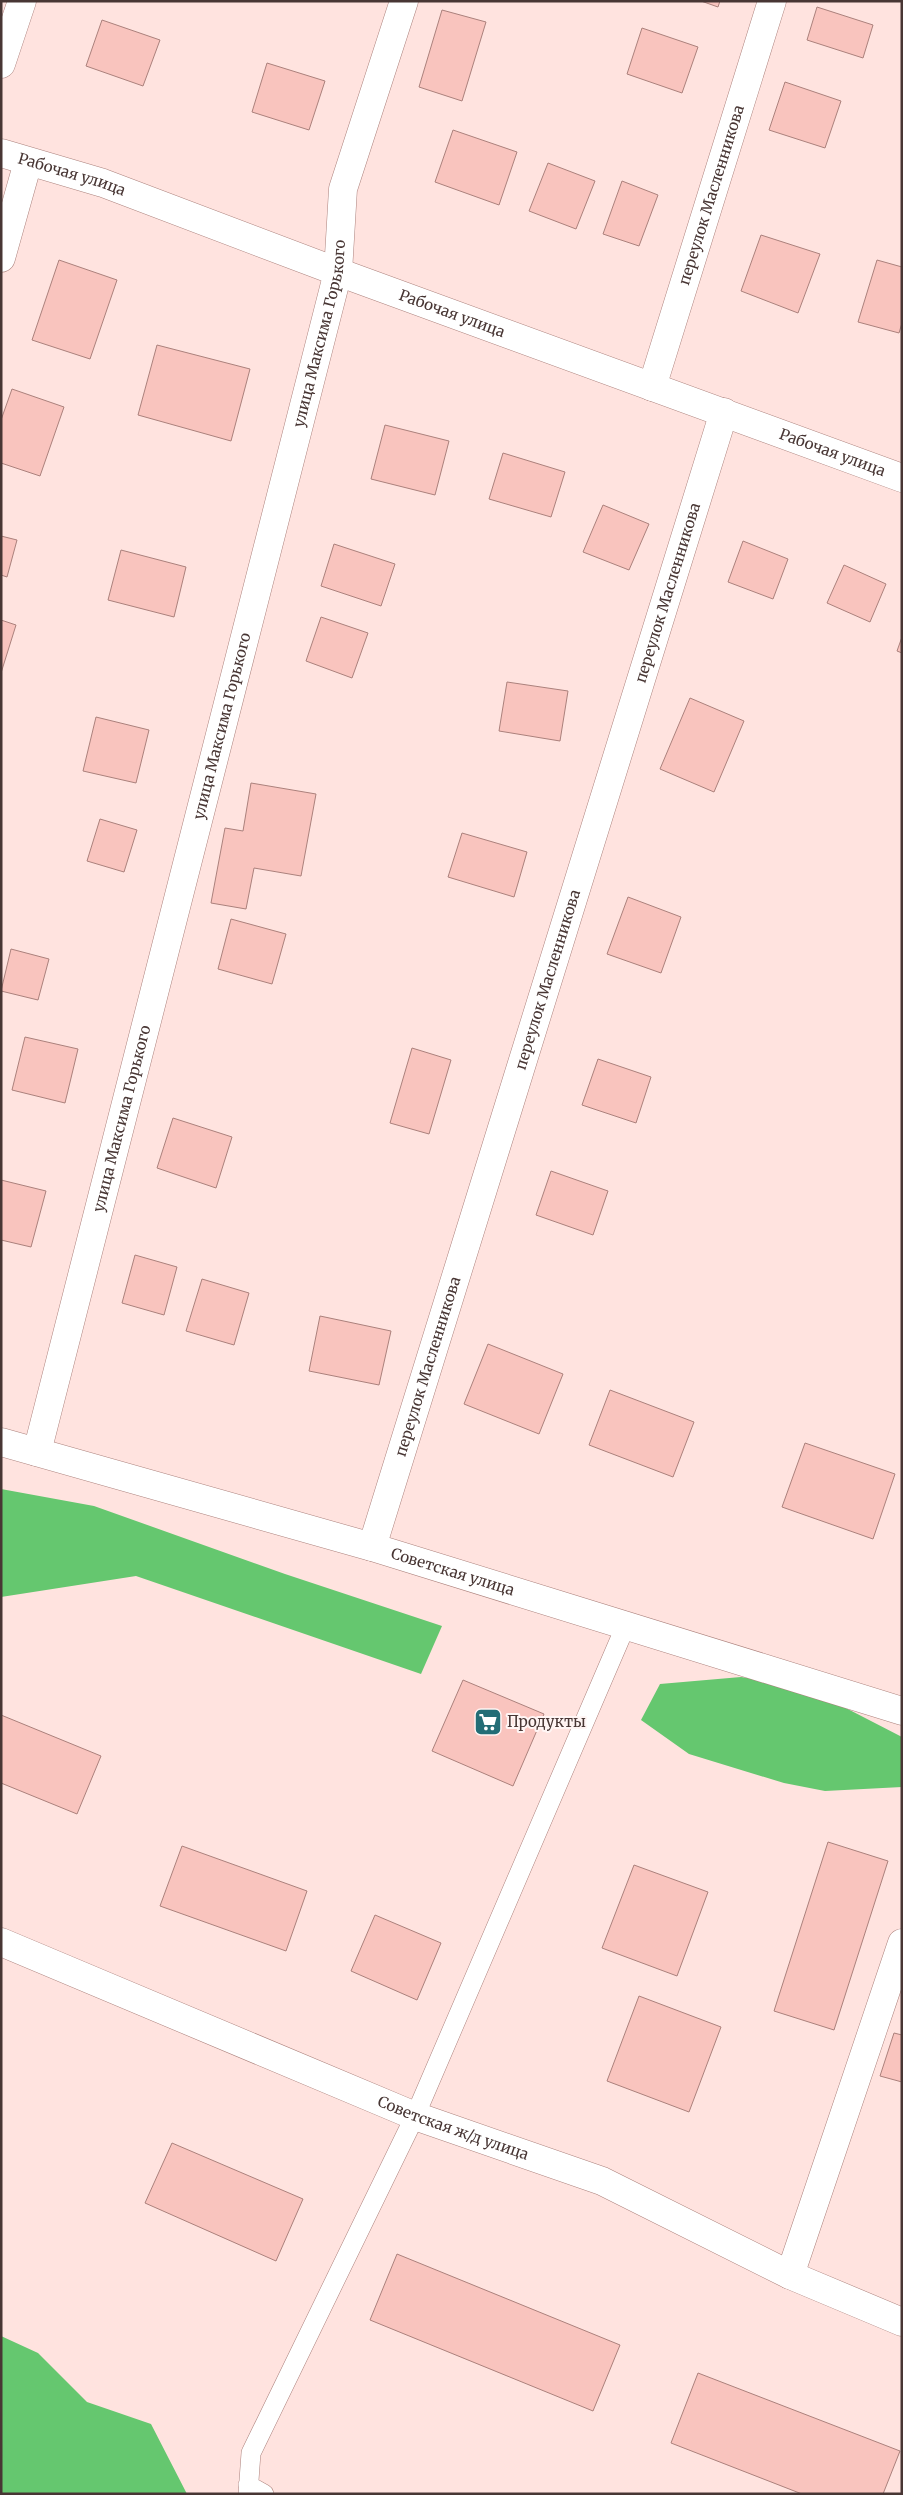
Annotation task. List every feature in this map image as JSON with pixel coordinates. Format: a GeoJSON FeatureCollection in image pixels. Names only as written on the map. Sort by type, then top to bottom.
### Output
{"type":"FeatureCollection","features":[{"type":"Feature","properties":{"kind":"street"},"geometry":{"type":"LineString","coordinates":[[1,64],[22,1]]}},
{"type":"Feature","properties":{"kind":"street","name":"улица Максима Горького"},"geometry":{"type":"LineString","coordinates":[[37,1452],[338,272],[343,189],[404,1]]}},
{"type":"Feature","properties":{"kind":"street","name":"переулок Масленникова"},"geometry":{"type":"LineString","coordinates":[[652,387],[772,1]]}},
{"type":"Feature","properties":{"kind":"street","name":"Рабочая улица"},"geometry":{"type":"LineString","coordinates":[[1,153],[103,183],[338,272],[902,478]]}},
{"type":"Feature","properties":{"kind":"street"},"geometry":{"type":"LineString","coordinates":[[1,258],[28,162]]}},
{"type":"Feature","properties":{"kind":"street","name":"переулок Масленникова"},"geometry":{"type":"LineString","coordinates":[[372,1547],[724,412]]}},
{"type":"Feature","properties":{"kind":"street","name":"Советская улица"},"geometry":{"type":"LineString","coordinates":[[1,1442],[372,1547],[902,1711]]}},
{"type":"Feature","properties":{"kind":"street","name":"Советская ж/д улица"},"geometry":{"type":"LineString","coordinates":[[1,1942],[415,2116],[602,2181],[790,2275],[902,2322]]}},
{"type":"Feature","properties":{"kind":"street"},"geometry":{"type":"LineString","coordinates":[[790,2275],[902,1943]]}},
{"type":"Feature","properties":{"kind":"lane"},"geometry":{"type":"LineString","coordinates":[[254,2491],[251,2453],[415,2116],[626,1625]]}},
{"type":"Feature","properties":{"kind":"green space"},"geometry":{"type":"Polygon","coordinates":[[[1,1489],[94,1506],[285,1574],[442,1626],[421,1674],[136,1576],[1,1597],[1,1489]]]}},
{"type":"Feature","properties":{"kind":"green space"},"geometry":{"type":"Polygon","coordinates":[[[741,1677],[805,1687],[902,1737],[902,1787],[825,1791],[784,1783],[689,1754],[641,1720],[660,1684],[741,1677]]]}},
{"type":"Feature","properties":{"kind":"green space"},"geometry":{"type":"Polygon","coordinates":[[[1,2336],[38,2353],[87,2402],[151,2424],[187,2494],[1,2494],[1,2336]]]}},
{"type":"Feature","properties":{"kind":"building"},"geometry":{"type":"Polygon","coordinates":[[[701,1],[720,1],[718,7],[701,1]]]}},
{"type":"Feature","properties":{"kind":"building"},"geometry":{"type":"Polygon","coordinates":[[[817,7],[873,25],[863,58],[807,40],[817,7]]]}},
{"type":"Feature","properties":{"kind":"building"},"geometry":{"type":"Polygon","coordinates":[[[442,10],[486,22],[462,101],[419,87],[442,10]]]}},
{"type":"Feature","properties":{"kind":"building"},"geometry":{"type":"Polygon","coordinates":[[[102,20],[160,40],[143,86],[86,66],[102,20]]]}},
{"type":"Feature","properties":{"kind":"building"},"geometry":{"type":"Polygon","coordinates":[[[642,28],[698,47],[682,93],[627,74],[642,28]]]}},
{"type":"Feature","properties":{"kind":"building"},"geometry":{"type":"Polygon","coordinates":[[[267,63],[325,81],[309,130],[252,112],[267,63]]]}},
{"type":"Feature","properties":{"kind":"building"},"geometry":{"type":"Polygon","coordinates":[[[785,82],[841,101],[825,148],[769,130],[785,82]]]}},
{"type":"Feature","properties":{"kind":"building"},"geometry":{"type":"Polygon","coordinates":[[[453,130],[517,152],[499,205],[435,182],[453,130]]]}},
{"type":"Feature","properties":{"kind":"building"},"geometry":{"type":"Polygon","coordinates":[[[548,163],[595,181],[576,229],[529,211],[548,163]]]}},
{"type":"Feature","properties":{"kind":"building"},"geometry":{"type":"Polygon","coordinates":[[[622,181],[658,195],[639,246],[603,234],[622,181]]]}},
{"type":"Feature","properties":{"kind":"building"},"geometry":{"type":"Polygon","coordinates":[[[761,235],[820,254],[798,313],[741,291],[761,235]]]}},
{"type":"Feature","properties":{"kind":"building"},"geometry":{"type":"Polygon","coordinates":[[[59,260],[117,280],[90,359],[32,340],[59,260]]]}},
{"type":"Feature","properties":{"kind":"building"},"geometry":{"type":"Polygon","coordinates":[[[877,260],[902,267],[902,323],[899,333],[858,322],[877,260]]]}},
{"type":"Feature","properties":{"kind":"building"},"geometry":{"type":"Polygon","coordinates":[[[157,345],[250,369],[231,441],[138,415],[157,345]]]}},
{"type":"Feature","properties":{"kind":"building"},"geometry":{"type":"Polygon","coordinates":[[[12,389],[64,407],[40,476],[1,463],[1,420],[12,389]]]}},
{"type":"Feature","properties":{"kind":"building"},"geometry":{"type":"Polygon","coordinates":[[[385,425],[449,441],[435,495],[371,479],[385,425]]]}},
{"type":"Feature","properties":{"kind":"building"},"geometry":{"type":"Polygon","coordinates":[[[503,453],[565,472],[551,517],[489,499],[503,453]]]}},
{"type":"Feature","properties":{"kind":"building"},"geometry":{"type":"Polygon","coordinates":[[[603,505],[649,524],[629,570],[583,552],[603,505]]]}},
{"type":"Feature","properties":{"kind":"building"},"geometry":{"type":"Polygon","coordinates":[[[1,536],[17,540],[7,577],[1,575],[1,536]]]}},
{"type":"Feature","properties":{"kind":"building"},"geometry":{"type":"Polygon","coordinates":[[[743,541],[788,559],[773,599],[728,582],[743,541]]]}},
{"type":"Feature","properties":{"kind":"building"},"geometry":{"type":"Polygon","coordinates":[[[334,544],[395,564],[381,606],[321,586],[334,544]]]}},
{"type":"Feature","properties":{"kind":"building"},"geometry":{"type":"Polygon","coordinates":[[[121,550],[186,567],[174,617],[108,600],[121,550]]]}},
{"type":"Feature","properties":{"kind":"building"},"geometry":{"type":"Polygon","coordinates":[[[844,565],[886,584],[870,622],[827,603],[844,565]]]}},
{"type":"Feature","properties":{"kind":"building"},"geometry":{"type":"Polygon","coordinates":[[[321,617],[368,633],[352,678],[306,661],[321,617]]]}},
{"type":"Feature","properties":{"kind":"building"},"geometry":{"type":"Polygon","coordinates":[[[1,620],[16,625],[1,673],[1,620]]]}},
{"type":"Feature","properties":{"kind":"building"},"geometry":{"type":"Polygon","coordinates":[[[902,637],[902,653],[897,651],[902,637]]]}},
{"type":"Feature","properties":{"kind":"building"},"geometry":{"type":"Polygon","coordinates":[[[507,682],[568,691],[560,741],[499,731],[507,682]]]}},
{"type":"Feature","properties":{"kind":"building"},"geometry":{"type":"Polygon","coordinates":[[[690,698],[744,721],[714,792],[660,769],[690,698]]]}},
{"type":"Feature","properties":{"kind":"building"},"geometry":{"type":"Polygon","coordinates":[[[96,717],[149,730],[136,783],[83,771],[96,717]]]}},
{"type":"Feature","properties":{"kind":"building"},"geometry":{"type":"Polygon","coordinates":[[[251,783],[316,794],[301,876],[254,868],[246,909],[211,903],[225,828],[243,831],[251,783]]]}},
{"type":"Feature","properties":{"kind":"building"},"geometry":{"type":"Polygon","coordinates":[[[100,819],[137,830],[124,872],[87,861],[100,819]]]}},
{"type":"Feature","properties":{"kind":"building"},"geometry":{"type":"Polygon","coordinates":[[[462,833],[527,852],[514,897],[448,877],[462,833]]]}},
{"type":"Feature","properties":{"kind":"building"},"geometry":{"type":"Polygon","coordinates":[[[628,897],[681,917],[661,973],[607,954],[628,897]]]}},
{"type":"Feature","properties":{"kind":"building"},"geometry":{"type":"Polygon","coordinates":[[[231,919],[286,934],[272,984],[218,969],[231,919]]]}},
{"type":"Feature","properties":{"kind":"building"},"geometry":{"type":"Polygon","coordinates":[[[11,949],[49,959],[38,1000],[1,991],[11,949]]]}},
{"type":"Feature","properties":{"kind":"building"},"geometry":{"type":"Polygon","coordinates":[[[25,1037],[78,1049],[65,1103],[12,1090],[25,1037]]]}},
{"type":"Feature","properties":{"kind":"building"},"geometry":{"type":"Polygon","coordinates":[[[412,1048],[451,1060],[429,1134],[390,1123],[412,1048]]]}},
{"type":"Feature","properties":{"kind":"building"},"geometry":{"type":"Polygon","coordinates":[[[598,1059],[651,1077],[636,1123],[582,1105],[598,1059]]]}},
{"type":"Feature","properties":{"kind":"building"},"geometry":{"type":"Polygon","coordinates":[[[173,1118],[232,1137],[216,1188],[157,1168],[173,1118]]]}},
{"type":"Feature","properties":{"kind":"building"},"geometry":{"type":"Polygon","coordinates":[[[551,1171],[608,1191],[593,1235],[536,1215],[551,1171]]]}},
{"type":"Feature","properties":{"kind":"building"},"geometry":{"type":"Polygon","coordinates":[[[1,1180],[46,1191],[31,1247],[1,1240],[1,1180]]]}},
{"type":"Feature","properties":{"kind":"building"},"geometry":{"type":"Polygon","coordinates":[[[135,1255],[177,1267],[164,1315],[122,1303],[135,1255]]]}},
{"type":"Feature","properties":{"kind":"building"},"geometry":{"type":"Polygon","coordinates":[[[202,1279],[249,1293],[234,1345],[186,1331],[202,1279]]]}},
{"type":"Feature","properties":{"kind":"building"},"geometry":{"type":"Polygon","coordinates":[[[320,1316],[391,1331],[379,1385],[309,1371],[320,1316]]]}},
{"type":"Feature","properties":{"kind":"building"},"geometry":{"type":"Polygon","coordinates":[[[488,1344],[563,1374],[539,1434],[464,1404],[488,1344]]]}},
{"type":"Feature","properties":{"kind":"building"},"geometry":{"type":"Polygon","coordinates":[[[610,1390],[694,1422],[673,1477],[589,1445],[610,1390]]]}},
{"type":"Feature","properties":{"kind":"building"},"geometry":{"type":"Polygon","coordinates":[[[805,1443],[895,1474],[873,1539],[782,1507],[805,1443]]]}},
{"type":"Feature","properties":{"kind":"building"},"geometry":{"type":"Polygon","coordinates":[[[463,1680],[544,1714],[513,1786],[432,1751],[463,1680]]]}},
{"type":"Feature","properties":{"kind":"building"},"geometry":{"type":"Polygon","coordinates":[[[1,1715],[101,1756],[77,1814],[1,1783],[1,1715]]]}},
{"type":"Feature","properties":{"kind":"building"},"geometry":{"type":"Polygon","coordinates":[[[828,1842],[888,1861],[834,2030],[774,2011],[828,1842]]]}},
{"type":"Feature","properties":{"kind":"building"},"geometry":{"type":"Polygon","coordinates":[[[182,1846],[307,1891],[286,1951],[160,1906],[182,1846]]]}},
{"type":"Feature","properties":{"kind":"building"},"geometry":{"type":"Polygon","coordinates":[[[634,1865],[708,1892],[677,1976],[602,1948],[634,1865]]]}},
{"type":"Feature","properties":{"kind":"building"},"geometry":{"type":"Polygon","coordinates":[[[375,1915],[441,1943],[417,2000],[351,1971],[375,1915]]]}},
{"type":"Feature","properties":{"kind":"building"},"geometry":{"type":"Polygon","coordinates":[[[639,1996],[721,2027],[689,2112],[607,2081],[639,1996]]]}},
{"type":"Feature","properties":{"kind":"building"},"geometry":{"type":"Polygon","coordinates":[[[894,2033],[902,2035],[902,2082],[880,2076],[894,2033]]]}},
{"type":"Feature","properties":{"kind":"building"},"geometry":{"type":"Polygon","coordinates":[[[172,2143],[303,2199],[276,2261],[145,2203],[172,2143]]]}},
{"type":"Feature","properties":{"kind":"building"},"geometry":{"type":"Polygon","coordinates":[[[397,2254],[620,2345],[593,2411],[370,2320],[397,2254]]]}},
{"type":"Feature","properties":{"kind":"building"},"geometry":{"type":"Polygon","coordinates":[[[698,2373],[900,2451],[883,2494],[802,2494],[671,2443],[698,2373]]]}},
{"type":"Feature","properties":{"kind":"place","name":"Продукты"},"geometry":{"type":"Point","coordinates":[488,1722]}}]}
